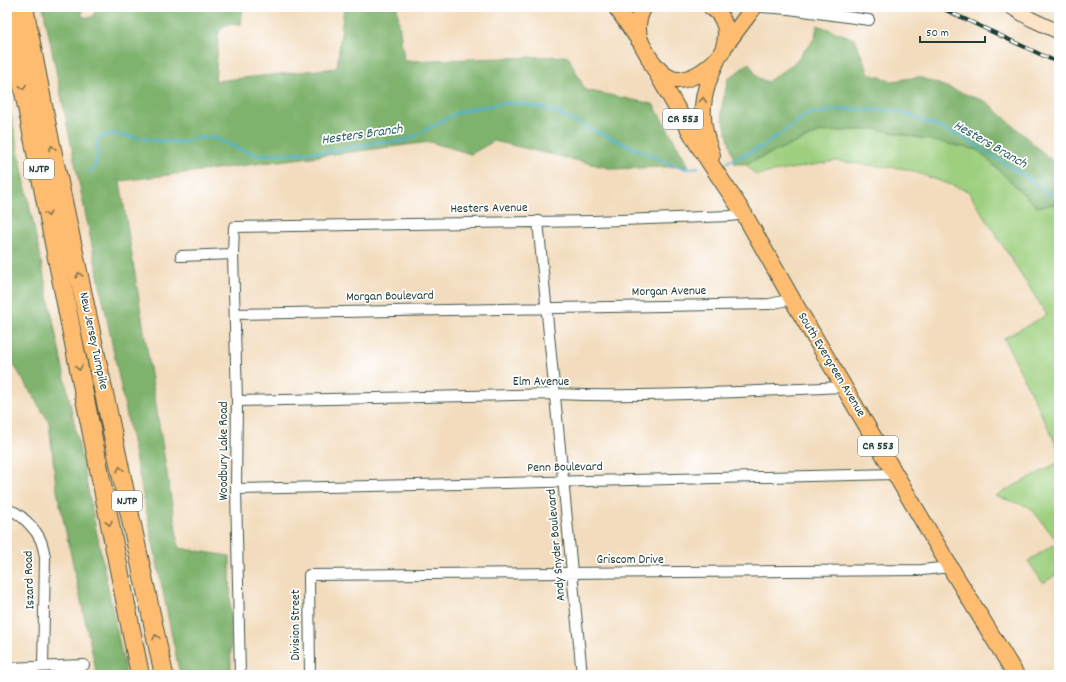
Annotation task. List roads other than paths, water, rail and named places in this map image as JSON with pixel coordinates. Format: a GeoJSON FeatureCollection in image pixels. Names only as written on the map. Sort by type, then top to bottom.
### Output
{"type":"FeatureCollection","features":[{"type":"Feature","properties":{"kind":"highway","name":"New Jersey Turnpike"},"geometry":{"type":"LineString","coordinates":[[7,7],[125,608],[140,675]]}},
{"type":"Feature","properties":{"kind":"highway","name":"New Jersey Turnpike"},"geometry":{"type":"LineString","coordinates":[[24,7],[47,126],[164,675]]}},
{"type":"Feature","properties":{"kind":"main road","name":"CR 553"},"geometry":{"type":"LineString","coordinates":[[616,7],[646,52]]}},
{"type":"Feature","properties":{"kind":"main road"},"geometry":{"type":"LineString","coordinates":[[644,7],[638,23],[638,37],[646,52],[665,74],[670,78],[681,80],[702,71],[721,52],[727,36],[723,19],[719,13],[711,7]]}},
{"type":"Feature","properties":{"kind":"main road","name":"South Evergreen Avenue"},"geometry":{"type":"LineString","coordinates":[[720,178],[708,145],[702,118],[705,88],[721,52],[754,7]]}},
{"type":"Feature","properties":{"kind":"main road","name":"South Evergreen Avenue"},"geometry":{"type":"LineString","coordinates":[[646,52],[698,145],[744,214],[844,388],[1016,675]]}},
{"type":"Feature","properties":{"kind":"street"},"geometry":{"type":"LineString","coordinates":[[762,7],[789,9],[868,20]]}},
{"type":"Feature","properties":{"kind":"street"},"geometry":{"type":"LineString","coordinates":[[1011,7],[1031,19],[1059,32]]}},
{"type":"Feature","properties":{"kind":"street","name":"Hesters Avenue"},"geometry":{"type":"LineString","coordinates":[[234,227],[594,221],[730,216],[744,214]]}},
{"type":"Feature","properties":{"kind":"street","name":"Andy Snyder Boulevard"},"geometry":{"type":"LineString","coordinates":[[538,221],[582,675]]}},
{"type":"Feature","properties":{"kind":"street","name":"Woodbury Lake Road"},"geometry":{"type":"LineString","coordinates":[[234,227],[233,254],[237,401],[236,489],[240,675]]}},
{"type":"Feature","properties":{"kind":"street"},"geometry":{"type":"LineString","coordinates":[[182,256],[233,254]]}},
{"type":"Feature","properties":{"kind":"street","name":"Morgan Avenue"},"geometry":{"type":"LineString","coordinates":[[546,307],[770,304],[792,299]]}},
{"type":"Feature","properties":{"kind":"street","name":"Morgan Boulevard"},"geometry":{"type":"LineString","coordinates":[[235,314],[546,307]]}},
{"type":"Feature","properties":{"kind":"street","name":"Elm Avenue"},"geometry":{"type":"LineString","coordinates":[[237,401],[555,394],[593,396],[656,395],[844,388]]}},
{"type":"Feature","properties":{"kind":"street","name":"Penn Boulevard"},"geometry":{"type":"LineString","coordinates":[[236,489],[895,474]]}},
{"type":"Feature","properties":{"kind":"street","name":"Iszard Road"},"geometry":{"type":"LineString","coordinates":[[7,510],[10,510],[22,518],[32,528],[41,541],[45,556],[43,666]]}},
{"type":"Feature","properties":{"kind":"street","name":"Griscom Drive"},"geometry":{"type":"LineString","coordinates":[[309,575],[698,573],[922,570],[950,567]]}},
{"type":"Feature","properties":{"kind":"street","name":"Division Street"},"geometry":{"type":"LineString","coordinates":[[309,575],[310,675]]}},
{"type":"Feature","properties":{"kind":"street"},"geometry":{"type":"LineString","coordinates":[[7,668],[84,665]]}},
{"type":"Feature","properties":{"kind":"waterway","name":"Hesters Branch"},"geometry":{"type":"LineString","coordinates":[[88,172],[94,167],[97,161],[97,146],[99,140],[105,135],[110,134],[159,141],[179,142],[186,142],[194,138],[215,138],[257,155],[334,151],[377,142],[396,142],[410,139],[456,113],[505,103],[525,104],[553,111],[663,161],[687,169],[698,167]]}},
{"type":"Feature","properties":{"kind":"waterway","name":"Hesters Branch"},"geometry":{"type":"LineString","coordinates":[[728,162],[762,147],[806,115],[842,109],[885,110],[900,112],[964,138],[1031,180],[1059,201]]}},
{"type":"Feature","properties":{"kind":"railway"},"geometry":{"type":"LineString","coordinates":[[939,7],[1059,63]]}}]}
